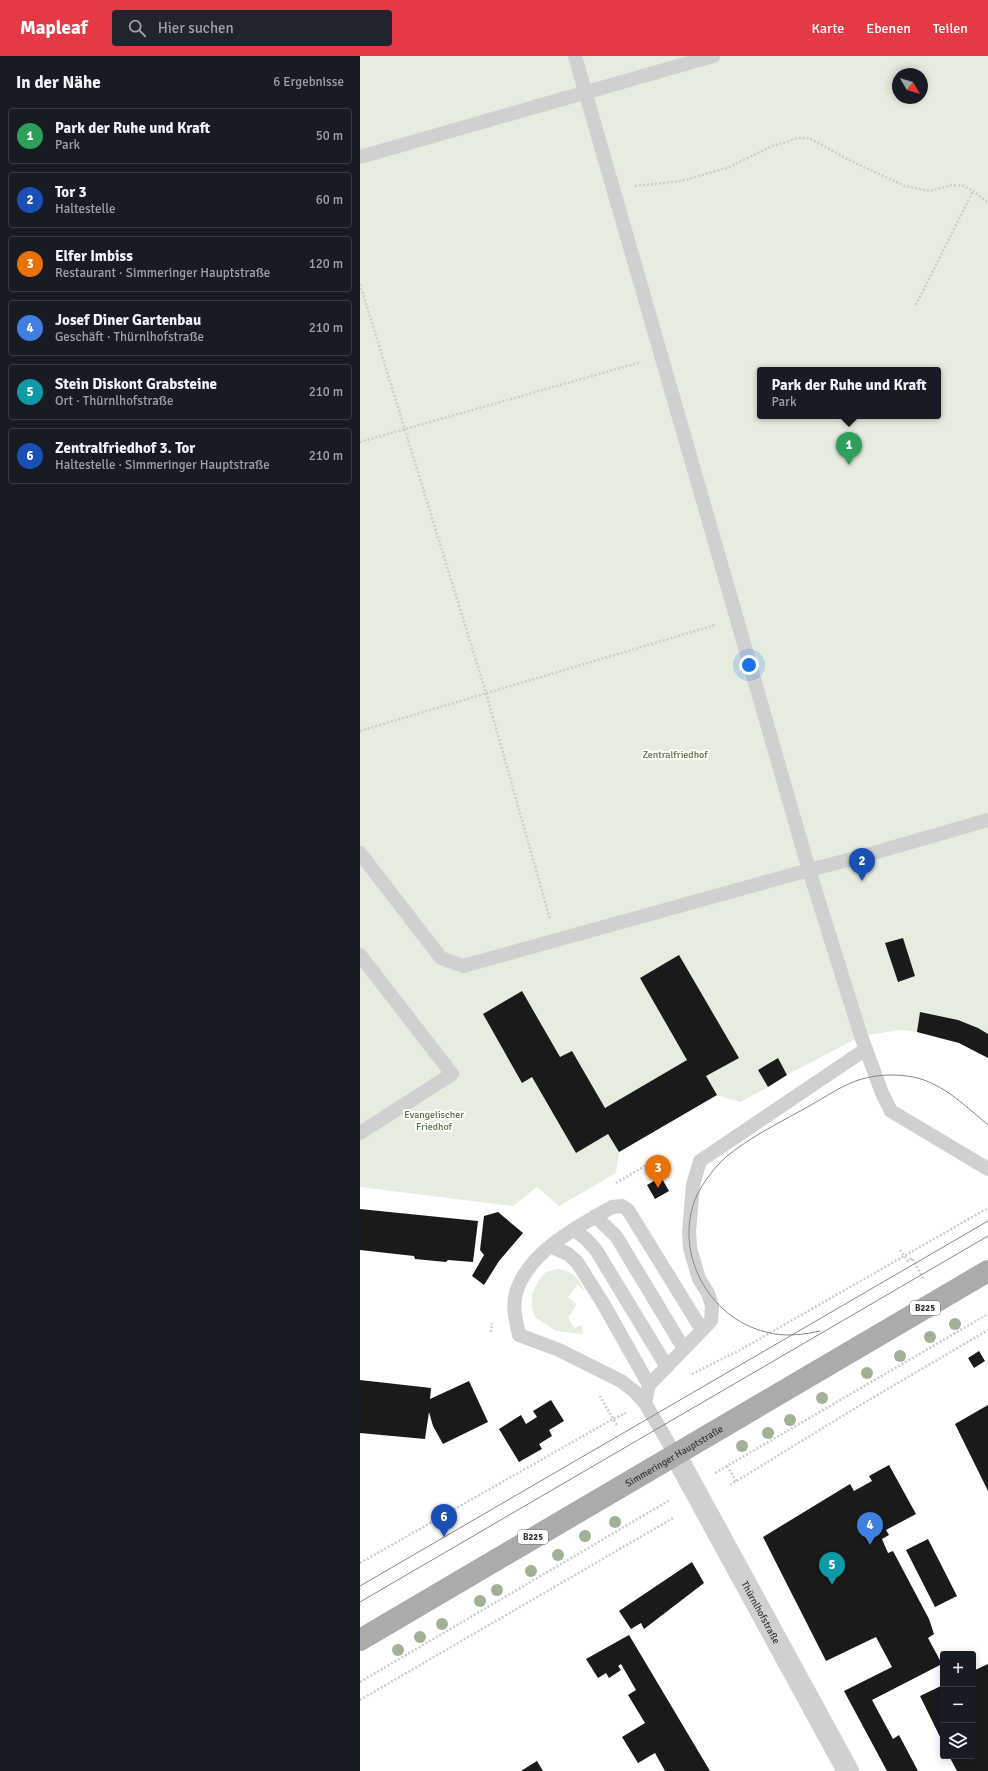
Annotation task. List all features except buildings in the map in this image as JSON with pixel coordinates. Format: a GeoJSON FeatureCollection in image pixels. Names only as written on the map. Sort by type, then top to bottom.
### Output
{"type":"FeatureCollection","features":[{"type":"Feature","properties":{"kind":"main road","name":"Simmeringer Hauptstraße"},"geometry":{"type":"LineString","coordinates":[[360,1640],[988,1271]]}},
{"type":"Feature","properties":{"kind":"street","name":"Thürnlhofstraße"},"geometry":{"type":"LineString","coordinates":[[675,1454],[848,1771]]}},
{"type":"Feature","properties":{"kind":"lane"},"geometry":{"type":"LineString","coordinates":[[574,56],[809,870],[866,1049],[882,1093],[891,1111],[988,1169]]}},
{"type":"Feature","properties":{"kind":"lane"},"geometry":{"type":"LineString","coordinates":[[360,157],[713,56]]}},
{"type":"Feature","properties":{"kind":"lane"},"geometry":{"type":"LineString","coordinates":[[360,853],[441,958],[463,966],[856,858],[988,820]]}},
{"type":"Feature","properties":{"kind":"lane"},"geometry":{"type":"LineString","coordinates":[[360,955],[452,1074],[360,1133]]}},
{"type":"Feature","properties":{"kind":"lane"},"geometry":{"type":"LineString","coordinates":[[645,1403],[649,1385],[711,1321],[712,1306],[708,1293],[699,1279],[690,1248],[689,1232],[693,1185],[700,1161],[866,1049]]}},
{"type":"Feature","properties":{"kind":"lane"},"geometry":{"type":"LineString","coordinates":[[675,1454],[645,1403],[621,1382],[559,1350],[519,1335],[514,1309],[516,1293],[526,1274],[538,1257],[557,1240],[595,1216],[612,1208],[622,1206],[628,1210],[702,1330]]}},
{"type":"Feature","properties":{"kind":"lane"},"geometry":{"type":"LineString","coordinates":[[595,1216],[616,1236],[684,1349]]}},
{"type":"Feature","properties":{"kind":"lane"},"geometry":{"type":"LineString","coordinates":[[574,1230],[586,1239],[596,1250],[667,1367]]}},
{"type":"Feature","properties":{"kind":"lane"},"geometry":{"type":"LineString","coordinates":[[550,1246],[568,1254],[577,1262],[604,1305],[649,1385]]}},
{"type":"Feature","properties":{"kind":"path"},"geometry":{"type":"LineString","coordinates":[[612,188],[681,181],[727,168],[770,147],[798,138],[809,138],[851,161],[905,186],[930,191],[952,184],[963,186],[973,191],[988,203]]}},
{"type":"Feature","properties":{"kind":"path"},"geometry":{"type":"LineString","coordinates":[[916,305],[973,191]]}},
{"type":"Feature","properties":{"kind":"path"},"geometry":{"type":"LineString","coordinates":[[360,284],[486,693],[556,940]]}},
{"type":"Feature","properties":{"kind":"path"},"geometry":{"type":"LineString","coordinates":[[360,442],[661,356]]}},
{"type":"Feature","properties":{"kind":"path"},"geometry":{"type":"LineString","coordinates":[[360,731],[737,618]]}},
{"type":"Feature","properties":{"kind":"path"},"geometry":{"type":"LineString","coordinates":[[690,1375],[746,1347],[988,1208]]}},
{"type":"Feature","properties":{"kind":"path"},"geometry":{"type":"LineString","coordinates":[[730,1485],[862,1404],[988,1330]]}},
{"type":"Feature","properties":{"kind":"path"},"geometry":{"type":"LineString","coordinates":[[360,1562],[613,1419],[645,1403]]}},
{"type":"Feature","properties":{"kind":"path"},"geometry":{"type":"LineString","coordinates":[[613,1419],[617,1425]]}},
{"type":"Feature","properties":{"kind":"path"},"geometry":{"type":"LineString","coordinates":[[727,1466],[736,1482]]}},
{"type":"Feature","properties":{"kind":"path"},"geometry":{"type":"LineString","coordinates":[[360,1700],[673,1518]]}},
{"type":"Feature","properties":{"kind":"green space","name":"Zentralfriedhof"},"geometry":{"type":"Polygon","coordinates":[[[360,56],[988,56],[988,1058],[959,1043],[917,1032],[900,1030],[861,1036],[787,1075],[777,1058],[758,1070],[768,1087],[740,1102],[717,1095],[619,1152],[616,1173],[559,1206],[537,1187],[513,1206],[360,1187],[360,56]]]}},
{"type":"Feature","properties":{"kind":"green space"},"geometry":{"type":"Polygon","coordinates":[[[557,1269],[574,1275],[584,1290],[583,1291],[579,1285],[577,1285],[568,1297],[576,1304],[575,1308],[568,1317],[574,1328],[582,1325],[583,1334],[556,1331],[535,1317],[532,1307],[532,1295],[538,1281],[546,1272],[557,1269]]]}},
{"type":"Feature","properties":{"kind":"tram line"},"geometry":{"type":"LineString","coordinates":[[820,1331],[807,1334],[779,1335],[745,1324],[727,1313],[712,1297],[700,1279],[693,1259],[689,1238],[690,1216],[697,1195],[714,1170],[726,1157],[746,1142],[842,1087],[855,1081],[884,1075],[902,1075],[919,1078],[941,1088],[951,1094],[988,1125]]}},
{"type":"Feature","properties":{"kind":"tram line"},"geometry":{"type":"LineString","coordinates":[[360,1586],[988,1221]]}},
{"type":"Feature","properties":{"kind":"tram line"},"geometry":{"type":"LineString","coordinates":[[360,1602],[988,1236]]}},
{"type":"Feature","properties":{"kind":"place","name":"Park der Ruhe und Kraft"},"geometry":{"type":"Point","coordinates":[849,465]}},
{"type":"Feature","properties":{"kind":"place","name":"Tor 3"},"geometry":{"type":"Point","coordinates":[862,881]}},
{"type":"Feature","properties":{"kind":"place","name":"Elfer Imbiss"},"geometry":{"type":"Point","coordinates":[658,1188]}},
{"type":"Feature","properties":{"kind":"place","name":"Zentralfriedhof 3. Tor"},"geometry":{"type":"Point","coordinates":[444,1537]}},
{"type":"Feature","properties":{"kind":"place","name":"Josef Diner Gartenbau"},"geometry":{"type":"Point","coordinates":[870,1545]}},
{"type":"Feature","properties":{"kind":"place","name":"Stein Diskont Grabsteine"},"geometry":{"type":"Point","coordinates":[832,1585]}},
{"type":"Feature","properties":{"kind":"park label","name":"Evangelischer Friedhof"},"geometry":{"type":"Point","coordinates":[434,1120]}}]}
